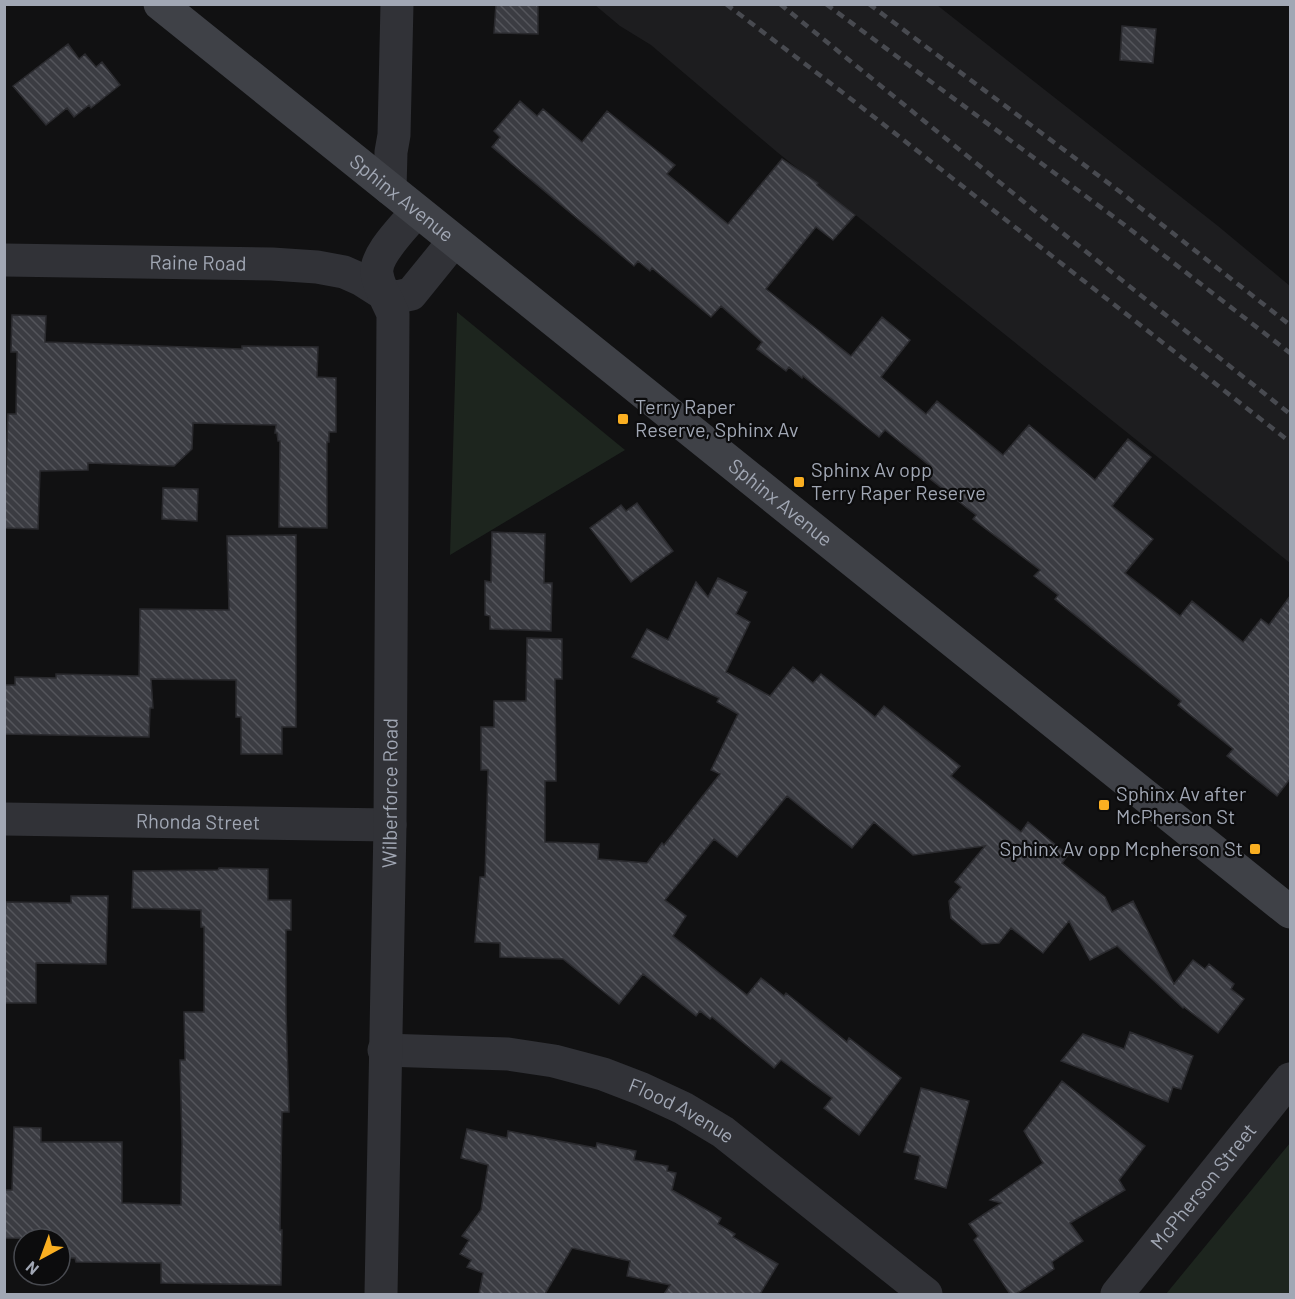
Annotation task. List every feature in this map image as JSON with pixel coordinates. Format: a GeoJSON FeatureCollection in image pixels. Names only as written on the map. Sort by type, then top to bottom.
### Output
{"type":"FeatureCollection","features":[{"type":"Feature","properties":{"kind":"street","name":"Sphinx Avenue"},"geometry":{"type":"LineString","coordinates":[[160,4],[1290,912]]}},
{"type":"Feature","properties":{"kind":"street"},"geometry":{"type":"LineString","coordinates":[[390,189],[394,135],[397,4]]}},
{"type":"Feature","properties":{"kind":"street","name":"Wilberforce Road"},"geometry":{"type":"LineString","coordinates":[[381,1294],[390,825],[393,314],[377,276],[377,263],[417,211]]}},
{"type":"Feature","properties":{"kind":"street"},"geometry":{"type":"LineString","coordinates":[[384,294],[398,297],[411,294],[454,241]]}},
{"type":"Feature","properties":{"kind":"street","name":"Raine Road"},"geometry":{"type":"LineString","coordinates":[[4,260],[272,264],[317,267],[344,272],[384,294]]}},
{"type":"Feature","properties":{"kind":"street","name":"Rhonda Street"},"geometry":{"type":"LineString","coordinates":[[4,819],[390,825]]}},
{"type":"Feature","properties":{"kind":"street","name":"Flood Avenue"},"geometry":{"type":"LineString","coordinates":[[384,1050],[508,1054],[554,1061],[603,1074],[642,1089],[683,1108],[723,1132],[926,1294]]}},
{"type":"Feature","properties":{"kind":"street","name":"McPherson Street"},"geometry":{"type":"LineString","coordinates":[[1116,1294],[1290,1079]]}},
{"type":"Feature","properties":{"kind":"shaded area"},"geometry":{"type":"Polygon","coordinates":[[[595,5],[937,5],[1218,226],[1290,286],[1290,563],[777,152],[651,45],[620,26],[595,5]]]}},
{"type":"Feature","properties":{"kind":"shaded area"},"geometry":{"type":"Polygon","coordinates":[[[457,312],[625,450],[450,555],[457,312]]]}},
{"type":"Feature","properties":{"kind":"shaded area"},"geometry":{"type":"Polygon","coordinates":[[[1290,1143],[1290,1294],[1166,1294],[1290,1143]]]}},
{"type":"Feature","properties":{"kind":"building"},"geometry":{"type":"Polygon","coordinates":[[[496,4],[538,4],[538,34],[494,33],[496,4]]]}},
{"type":"Feature","properties":{"kind":"building"},"geometry":{"type":"Polygon","coordinates":[[[1122,26],[1156,29],[1153,63],[1120,60],[1122,26]]]}},
{"type":"Feature","properties":{"kind":"building"},"geometry":{"type":"Polygon","coordinates":[[[68,44],[79,59],[85,54],[96,67],[102,62],[120,85],[91,108],[89,105],[74,117],[67,108],[46,125],[13,86],[68,44]]]}},
{"type":"Feature","properties":{"kind":"building"},"geometry":{"type":"Polygon","coordinates":[[[520,101],[537,116],[543,109],[582,142],[607,111],[675,165],[667,174],[728,224],[782,159],[818,183],[817,185],[855,215],[833,240],[816,227],[766,289],[851,356],[882,317],[910,340],[881,377],[926,414],[937,401],[1003,455],[1029,425],[1095,480],[1128,439],[1151,457],[1112,506],[1153,539],[1125,573],[1180,616],[1192,601],[1243,642],[1261,619],[1269,625],[1290,596],[1290,779],[1277,796],[1227,756],[1233,749],[1178,705],[1181,701],[1055,599],[1058,595],[1034,576],[1040,570],[973,519],[976,515],[924,474],[930,466],[885,430],[879,437],[803,376],[802,378],[789,367],[786,371],[757,349],[762,342],[721,306],[711,317],[652,268],[650,271],[638,261],[634,266],[492,147],[500,137],[494,131],[520,101]]]}},
{"type":"Feature","properties":{"kind":"building"},"geometry":{"type":"Polygon","coordinates":[[[12,315],[46,316],[45,342],[242,349],[242,346],[318,347],[317,377],[336,378],[336,432],[329,432],[329,442],[327,442],[327,528],[279,527],[280,441],[275,433],[276,425],[193,423],[192,449],[174,466],[88,463],[88,470],[40,471],[38,529],[4,528],[8,414],[16,414],[17,352],[11,352],[12,315]]]}},
{"type":"Feature","properties":{"kind":"building"},"geometry":{"type":"Polygon","coordinates":[[[163,488],[198,489],[197,521],[162,519],[163,488]]]}},
{"type":"Feature","properties":{"kind":"building"},"geometry":{"type":"Polygon","coordinates":[[[637,503],[673,551],[631,582],[590,528],[621,505],[626,511],[637,503]]]}},
{"type":"Feature","properties":{"kind":"building"},"geometry":{"type":"Polygon","coordinates":[[[492,532],[545,534],[544,583],[552,583],[551,631],[490,629],[490,616],[485,615],[485,581],[491,582],[492,532]]]}},
{"type":"Feature","properties":{"kind":"building"},"geometry":{"type":"Polygon","coordinates":[[[296,535],[296,727],[282,727],[282,754],[241,754],[241,717],[236,717],[236,680],[151,679],[153,708],[150,708],[149,737],[4,734],[4,685],[15,685],[15,677],[56,678],[56,674],[139,676],[140,609],[229,610],[227,536],[296,535]]]}},
{"type":"Feature","properties":{"kind":"building"},"geometry":{"type":"Polygon","coordinates":[[[718,578],[747,592],[736,614],[750,622],[726,672],[770,696],[793,667],[813,683],[821,674],[875,717],[884,706],[960,766],[951,776],[1021,832],[1028,822],[1068,855],[1062,863],[1105,897],[1112,912],[1133,901],[1174,984],[1193,960],[1205,969],[1209,964],[1234,984],[1231,989],[1244,999],[1218,1033],[1183,1008],[1117,946],[1090,960],[1069,921],[1043,953],[1011,928],[999,943],[982,944],[951,918],[949,901],[961,887],[955,882],[985,846],[913,855],[874,822],[852,848],[787,796],[737,857],[714,839],[665,900],[686,916],[673,936],[747,995],[761,978],[784,996],[786,993],[847,1042],[849,1038],[901,1078],[859,1135],[824,1108],[832,1098],[781,1060],[774,1068],[712,1017],[710,1019],[700,1011],[696,1016],[643,974],[619,1004],[563,959],[500,957],[500,943],[475,942],[480,877],[485,877],[488,770],[481,770],[481,727],[494,727],[494,701],[526,701],[527,638],[562,639],[562,679],[555,679],[556,781],[545,781],[545,842],[599,844],[598,859],[647,863],[720,774],[711,770],[738,714],[717,702],[719,698],[632,657],[647,629],[668,640],[696,582],[708,597],[718,578]]]}},
{"type":"Feature","properties":{"kind":"building"},"geometry":{"type":"Polygon","coordinates":[[[219,868],[268,869],[268,900],[291,900],[291,930],[286,930],[289,1112],[282,1112],[281,1285],[161,1283],[161,1263],[76,1262],[75,1258],[72,1258],[72,1227],[12,1227],[12,1238],[4,1238],[4,1190],[12,1190],[14,1127],[41,1128],[41,1142],[122,1142],[122,1203],[181,1205],[180,1060],[185,1060],[184,1012],[204,1012],[204,927],[201,927],[201,910],[132,908],[133,871],[218,870],[219,868]]]}},
{"type":"Feature","properties":{"kind":"building"},"geometry":{"type":"Polygon","coordinates":[[[71,896],[108,896],[106,964],[36,963],[36,1003],[5,1003],[4,908],[6,908],[6,902],[71,903],[71,896]]]}},
{"type":"Feature","properties":{"kind":"building"},"geometry":{"type":"Polygon","coordinates":[[[1130,1032],[1193,1056],[1181,1089],[1173,1087],[1168,1102],[1061,1061],[1083,1034],[1124,1049],[1130,1032]]]}},
{"type":"Feature","properties":{"kind":"building"},"geometry":{"type":"Polygon","coordinates":[[[1062,1081],[1145,1146],[1119,1180],[1125,1190],[1070,1223],[1083,1241],[1052,1262],[1054,1269],[1016,1294],[1010,1294],[974,1240],[978,1236],[969,1224],[1001,1203],[990,1200],[1043,1163],[1024,1131],[1062,1081]]]}},
{"type":"Feature","properties":{"kind":"building"},"geometry":{"type":"Polygon","coordinates":[[[921,1088],[969,1101],[946,1188],[915,1179],[920,1156],[904,1152],[921,1088]]]}},
{"type":"Feature","properties":{"kind":"building"},"geometry":{"type":"Polygon","coordinates":[[[467,1129],[507,1138],[508,1131],[596,1148],[597,1143],[636,1151],[634,1160],[668,1166],[667,1171],[676,1173],[672,1190],[721,1218],[718,1224],[735,1234],[733,1237],[778,1264],[760,1294],[664,1294],[670,1285],[627,1276],[630,1261],[572,1248],[545,1294],[479,1294],[483,1273],[467,1267],[471,1260],[460,1254],[469,1240],[462,1236],[481,1210],[488,1165],[461,1158],[467,1129]]]}},
{"type":"Feature","properties":{"kind":"railway"},"geometry":{"type":"LineString","coordinates":[[726,4],[1290,442]]}},
{"type":"Feature","properties":{"kind":"railway"},"geometry":{"type":"LineString","coordinates":[[780,4],[1290,414]]}},
{"type":"Feature","properties":{"kind":"railway"},"geometry":{"type":"LineString","coordinates":[[826,4],[1122,223],[1290,353]]}},
{"type":"Feature","properties":{"kind":"railway"},"geometry":{"type":"LineString","coordinates":[[869,4],[1119,191],[1290,325]]}},
{"type":"Feature","properties":{"kind":"place","name":"Terry Raper Reserve, Sphinx Av"},"geometry":{"type":"Point","coordinates":[623,419]}},
{"type":"Feature","properties":{"kind":"place","name":"Sphinx Av opp Terry Raper Reserve"},"geometry":{"type":"Point","coordinates":[799,482]}},
{"type":"Feature","properties":{"kind":"place","name":"Sphinx Av after McPherson St"},"geometry":{"type":"Point","coordinates":[1104,805]}},
{"type":"Feature","properties":{"kind":"place","name":"Sphinx Av opp Mcpherson St"},"geometry":{"type":"Point","coordinates":[1255,849]}}]}
